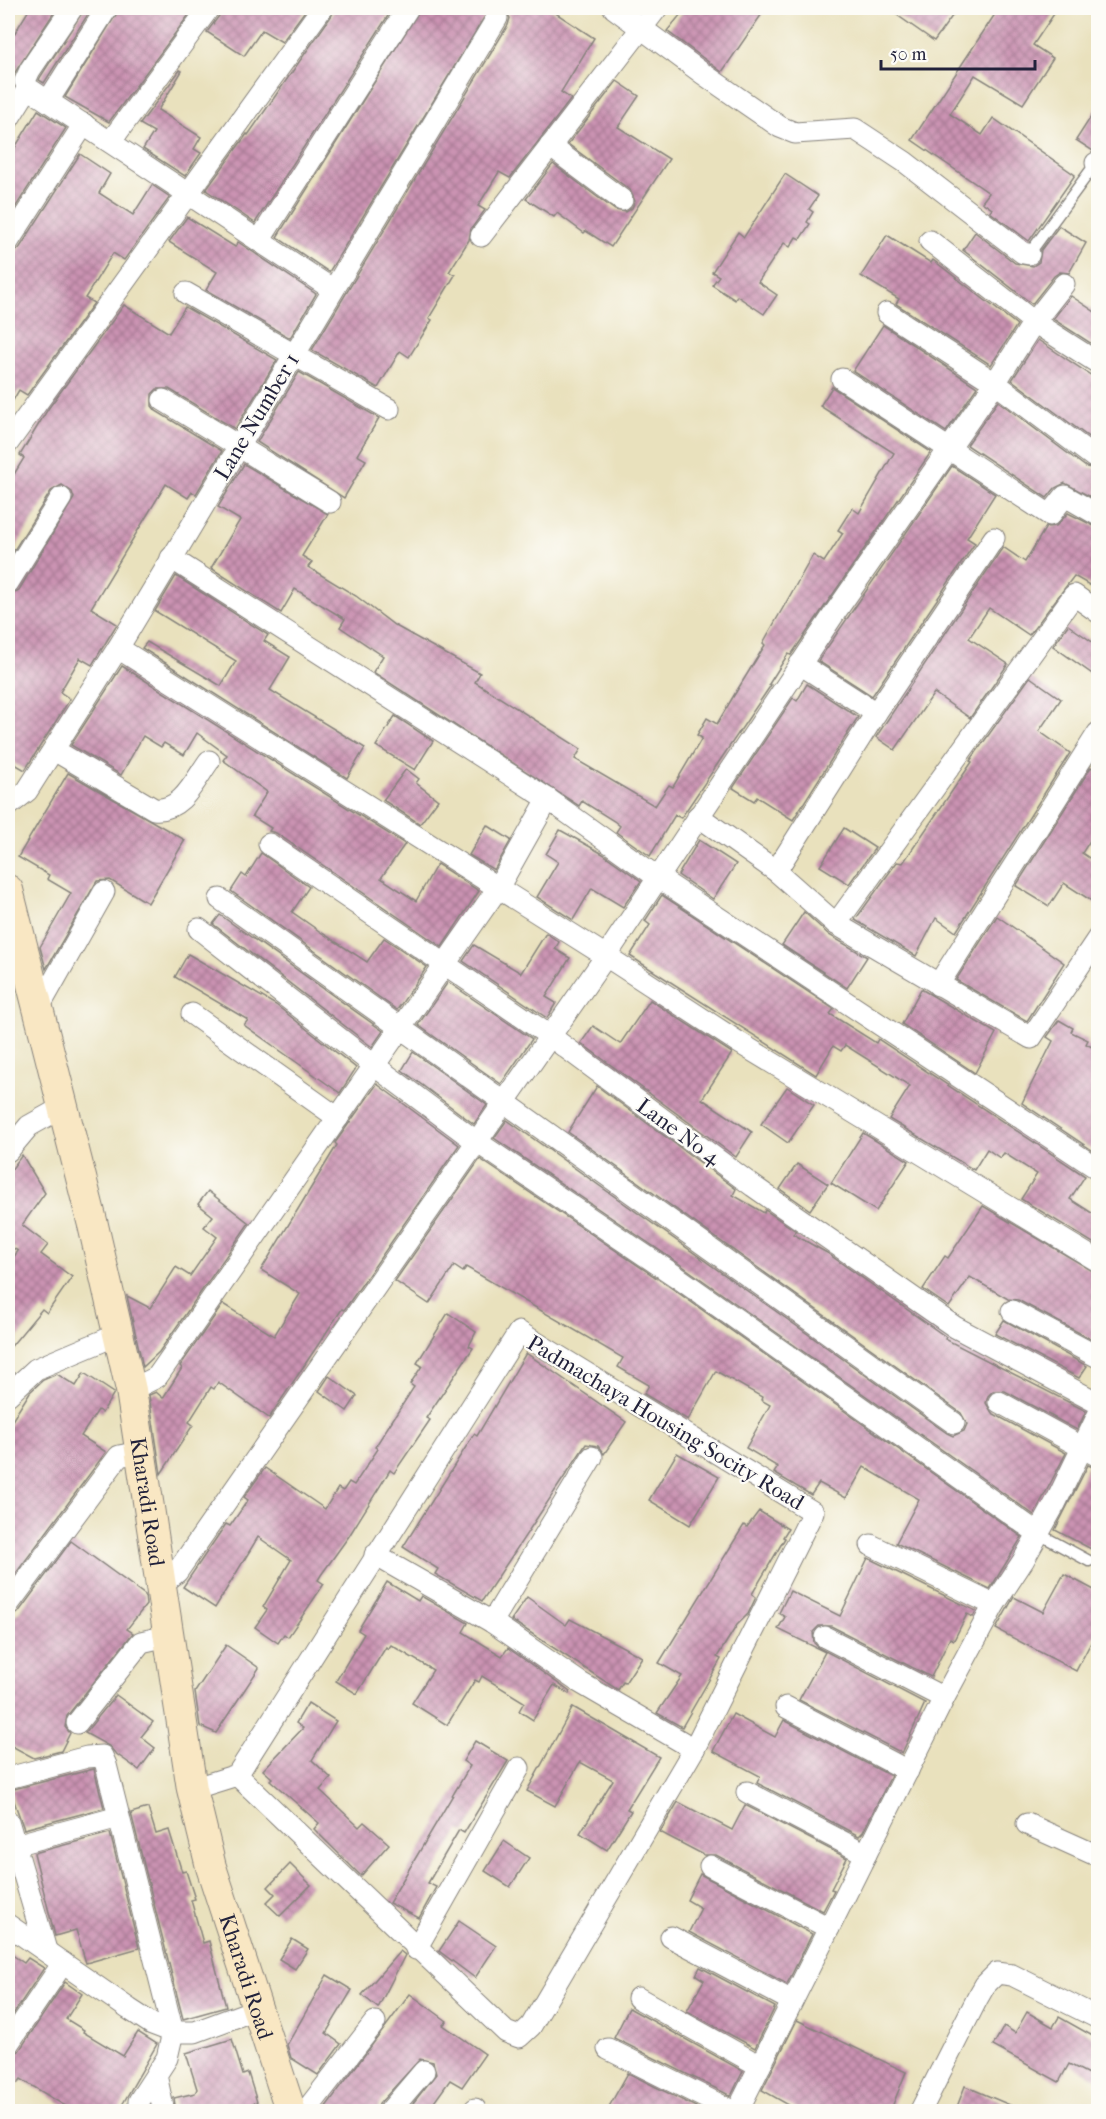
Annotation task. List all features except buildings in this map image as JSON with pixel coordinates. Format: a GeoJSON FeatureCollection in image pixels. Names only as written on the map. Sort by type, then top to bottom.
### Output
{"type":"FeatureCollection","features":[{"type":"Feature","properties":{"kind":"street"},"geometry":{"type":"LineString","coordinates":[[72,8],[30,70],[25,81],[28,88],[332,289]]}},
{"type":"Feature","properties":{"kind":"street"},"geometry":{"type":"LineString","coordinates":[[48,101],[107,8]]}},
{"type":"Feature","properties":{"kind":"street"},"geometry":{"type":"LineString","coordinates":[[111,141],[209,8]]}},
{"type":"Feature","properties":{"kind":"street"},"geometry":{"type":"LineString","coordinates":[[8,443],[322,8]]}},
{"type":"Feature","properties":{"kind":"street"},"geometry":{"type":"LineString","coordinates":[[259,241],[408,8]]}},
{"type":"Feature","properties":{"kind":"street"},"geometry":{"type":"LineString","coordinates":[[614,8],[780,127],[795,133],[855,129],[904,162],[1023,253],[1029,254]]}},
{"type":"Feature","properties":{"kind":"street"},"geometry":{"type":"LineString","coordinates":[[481,236],[640,27],[657,8]]}},
{"type":"Feature","properties":{"kind":"street","name":"Lane Number 1"},"geometry":{"type":"LineString","coordinates":[[8,806],[27,791],[118,648],[497,18]]}},
{"type":"Feature","properties":{"kind":"street"},"geometry":{"type":"LineString","coordinates":[[8,120],[28,88]]}},
{"type":"Feature","properties":{"kind":"street"},"geometry":{"type":"LineString","coordinates":[[8,242],[84,124]]}},
{"type":"Feature","properties":{"kind":"street"},"geometry":{"type":"LineString","coordinates":[[550,146],[622,200]]}},
{"type":"Feature","properties":{"kind":"street"},"geometry":{"type":"LineString","coordinates":[[930,241],[1034,322],[1098,363]]}},
{"type":"Feature","properties":{"kind":"street"},"geometry":{"type":"LineString","coordinates":[[160,1586],[177,1572],[477,1142],[606,956],[800,664],[995,383],[1034,322],[1064,284]]}},
{"type":"Feature","properties":{"kind":"street"},"geometry":{"type":"LineString","coordinates":[[186,293],[389,409]]}},
{"type":"Feature","properties":{"kind":"street"},"geometry":{"type":"LineString","coordinates":[[887,313],[995,383],[1094,457]]}},
{"type":"Feature","properties":{"kind":"street"},"geometry":{"type":"LineString","coordinates":[[842,379],[1050,515],[1065,496],[1098,515]]}},
{"type":"Feature","properties":{"kind":"street"},"geometry":{"type":"LineString","coordinates":[[163,400],[330,502]]}},
{"type":"Feature","properties":{"kind":"street"},"geometry":{"type":"LineString","coordinates":[[8,583],[61,498]]}},
{"type":"Feature","properties":{"kind":"street"},"geometry":{"type":"LineString","coordinates":[[776,871],[876,713],[994,537]]}},
{"type":"Feature","properties":{"kind":"street"},"geometry":{"type":"LineString","coordinates":[[171,558],[548,799],[657,877],[1098,1169]]}},
{"type":"Feature","properties":{"kind":"street"},"geometry":{"type":"LineString","coordinates":[[836,924],[1074,595],[1098,612]]}},
{"type":"Feature","properties":{"kind":"street"},"geometry":{"type":"LineString","coordinates":[[118,648],[738,1042],[1098,1261]]}},
{"type":"Feature","properties":{"kind":"street"},"geometry":{"type":"LineString","coordinates":[[800,664],[876,713]]}},
{"type":"Feature","properties":{"kind":"street"},"geometry":{"type":"LineString","coordinates":[[938,985],[1098,733]]}},
{"type":"Feature","properties":{"kind":"street"},"geometry":{"type":"LineString","coordinates":[[54,750],[154,809],[164,810],[183,799],[209,761]]}},
{"type":"Feature","properties":{"kind":"street"},"geometry":{"type":"LineString","coordinates":[[131,1390],[157,1377],[498,888],[548,799]]}},
{"type":"Feature","properties":{"kind":"street"},"geometry":{"type":"LineString","coordinates":[[698,816],[776,871],[836,924],[1030,1038],[1098,938]]}},
{"type":"Feature","properties":{"kind":"street","name":"Lane No 4"},"geometry":{"type":"LineString","coordinates":[[269,844],[550,1036],[753,1186],[955,1327],[1098,1403]]}},
{"type":"Feature","properties":{"kind":"street"},"geometry":{"type":"LineString","coordinates":[[38,1009],[104,892]]}},
{"type":"Feature","properties":{"kind":"street"},"geometry":{"type":"LineString","coordinates":[[220,899],[505,1100],[954,1423]]}},
{"type":"Feature","properties":{"kind":"street","name":"Kharadi Road"},"geometry":{"type":"LineString","coordinates":[[9,902],[63,1107],[131,1390],[192,1789],[211,1867],[257,2009],[296,2110]]}},
{"type":"Feature","properties":{"kind":"street"},"geometry":{"type":"LineString","coordinates":[[200,928],[375,1066],[477,1142],[677,1277],[1039,1534]]}},
{"type":"Feature","properties":{"kind":"street"},"geometry":{"type":"LineString","coordinates":[[192,1014],[338,1118]]}},
{"type":"Feature","properties":{"kind":"street"},"geometry":{"type":"LineString","coordinates":[[8,1151],[29,1126],[63,1107]]}},
{"type":"Feature","properties":{"kind":"street"},"geometry":{"type":"LineString","coordinates":[[1012,1311],[1098,1357]]}},
{"type":"Feature","properties":{"kind":"street","name":"Padmachaya Housing Socity Road"},"geometry":{"type":"LineString","coordinates":[[519,1332],[813,1512],[694,1749],[531,2026],[519,2037],[506,2032],[416,1949],[237,1775],[519,1332]]}},
{"type":"Feature","properties":{"kind":"street"},"geometry":{"type":"LineString","coordinates":[[8,1395],[36,1369],[119,1334]]}},
{"type":"Feature","properties":{"kind":"street"},"geometry":{"type":"LineString","coordinates":[[999,1402],[1091,1452]]}},
{"type":"Feature","properties":{"kind":"street"},"geometry":{"type":"LineString","coordinates":[[609,2049],[735,2112],[944,1698],[994,1605],[1091,1452],[1098,1415]]}},
{"type":"Feature","properties":{"kind":"street"},"geometry":{"type":"LineString","coordinates":[[8,1605],[119,1456],[140,1452]]}},
{"type":"Feature","properties":{"kind":"street"},"geometry":{"type":"LineString","coordinates":[[492,1622],[592,1457]]}},
{"type":"Feature","properties":{"kind":"street"},"geometry":{"type":"LineString","coordinates":[[871,1545],[994,1605]]}},
{"type":"Feature","properties":{"kind":"street"},"geometry":{"type":"LineString","coordinates":[[375,1555],[492,1622],[579,1682],[694,1749]]}},
{"type":"Feature","properties":{"kind":"street"},"geometry":{"type":"LineString","coordinates":[[77,1723],[141,1642],[167,1636]]}},
{"type":"Feature","properties":{"kind":"street"},"geometry":{"type":"LineString","coordinates":[[825,1637],[944,1698]]}},
{"type":"Feature","properties":{"kind":"street"},"geometry":{"type":"LineString","coordinates":[[786,1707],[908,1771]]}},
{"type":"Feature","properties":{"kind":"street"},"geometry":{"type":"LineString","coordinates":[[8,1778],[87,1756],[102,1756],[173,2032],[167,2058],[140,2101]]}},
{"type":"Feature","properties":{"kind":"street"},"geometry":{"type":"LineString","coordinates":[[416,1949],[519,1768]]}},
{"type":"Feature","properties":{"kind":"street"},"geometry":{"type":"LineString","coordinates":[[192,1789],[237,1775]]}},
{"type":"Feature","properties":{"kind":"street"},"geometry":{"type":"LineString","coordinates":[[747,1792],[866,1854]]}},
{"type":"Feature","properties":{"kind":"street"},"geometry":{"type":"LineString","coordinates":[[15,1845],[119,1817]]}},
{"type":"Feature","properties":{"kind":"street"},"geometry":{"type":"LineString","coordinates":[[8,1821],[46,1950]]}},
{"type":"Feature","properties":{"kind":"street"},"geometry":{"type":"LineString","coordinates":[[1027,1824],[1098,1856]]}},
{"type":"Feature","properties":{"kind":"street"},"geometry":{"type":"LineString","coordinates":[[710,1866],[829,1928]]}},
{"type":"Feature","properties":{"kind":"street"},"geometry":{"type":"LineString","coordinates":[[8,1925],[153,2024],[173,2032],[195,2032],[257,2009]]}},
{"type":"Feature","properties":{"kind":"street"},"geometry":{"type":"LineString","coordinates":[[671,1937],[792,2001]]}},
{"type":"Feature","properties":{"kind":"street"},"geometry":{"type":"LineString","coordinates":[[8,2044],[63,1963]]}},
{"type":"Feature","properties":{"kind":"street"},"geometry":{"type":"LineString","coordinates":[[920,2112],[977,1999],[985,1985],[997,1973],[1012,1975],[1098,2018]]}},
{"type":"Feature","properties":{"kind":"street"},"geometry":{"type":"LineString","coordinates":[[638,1998],[760,2066]]}},
{"type":"Feature","properties":{"kind":"street"},"geometry":{"type":"LineString","coordinates":[[296,2110],[375,2022]]}},
{"type":"Feature","properties":{"kind":"street"},"geometry":{"type":"LineString","coordinates":[[389,2112],[424,2071]]}},
{"type":"Feature","properties":{"kind":"street"},"geometry":{"type":"LineString","coordinates":[[156,2076],[165,2112]]}},
{"type":"Feature","properties":{"kind":"lane"},"geometry":{"type":"LineString","coordinates":[[1029,254],[1097,164]]}},
{"type":"Feature","properties":{"kind":"lane"},"geometry":{"type":"LineString","coordinates":[[1039,1534],[1089,1561]]}}]}
